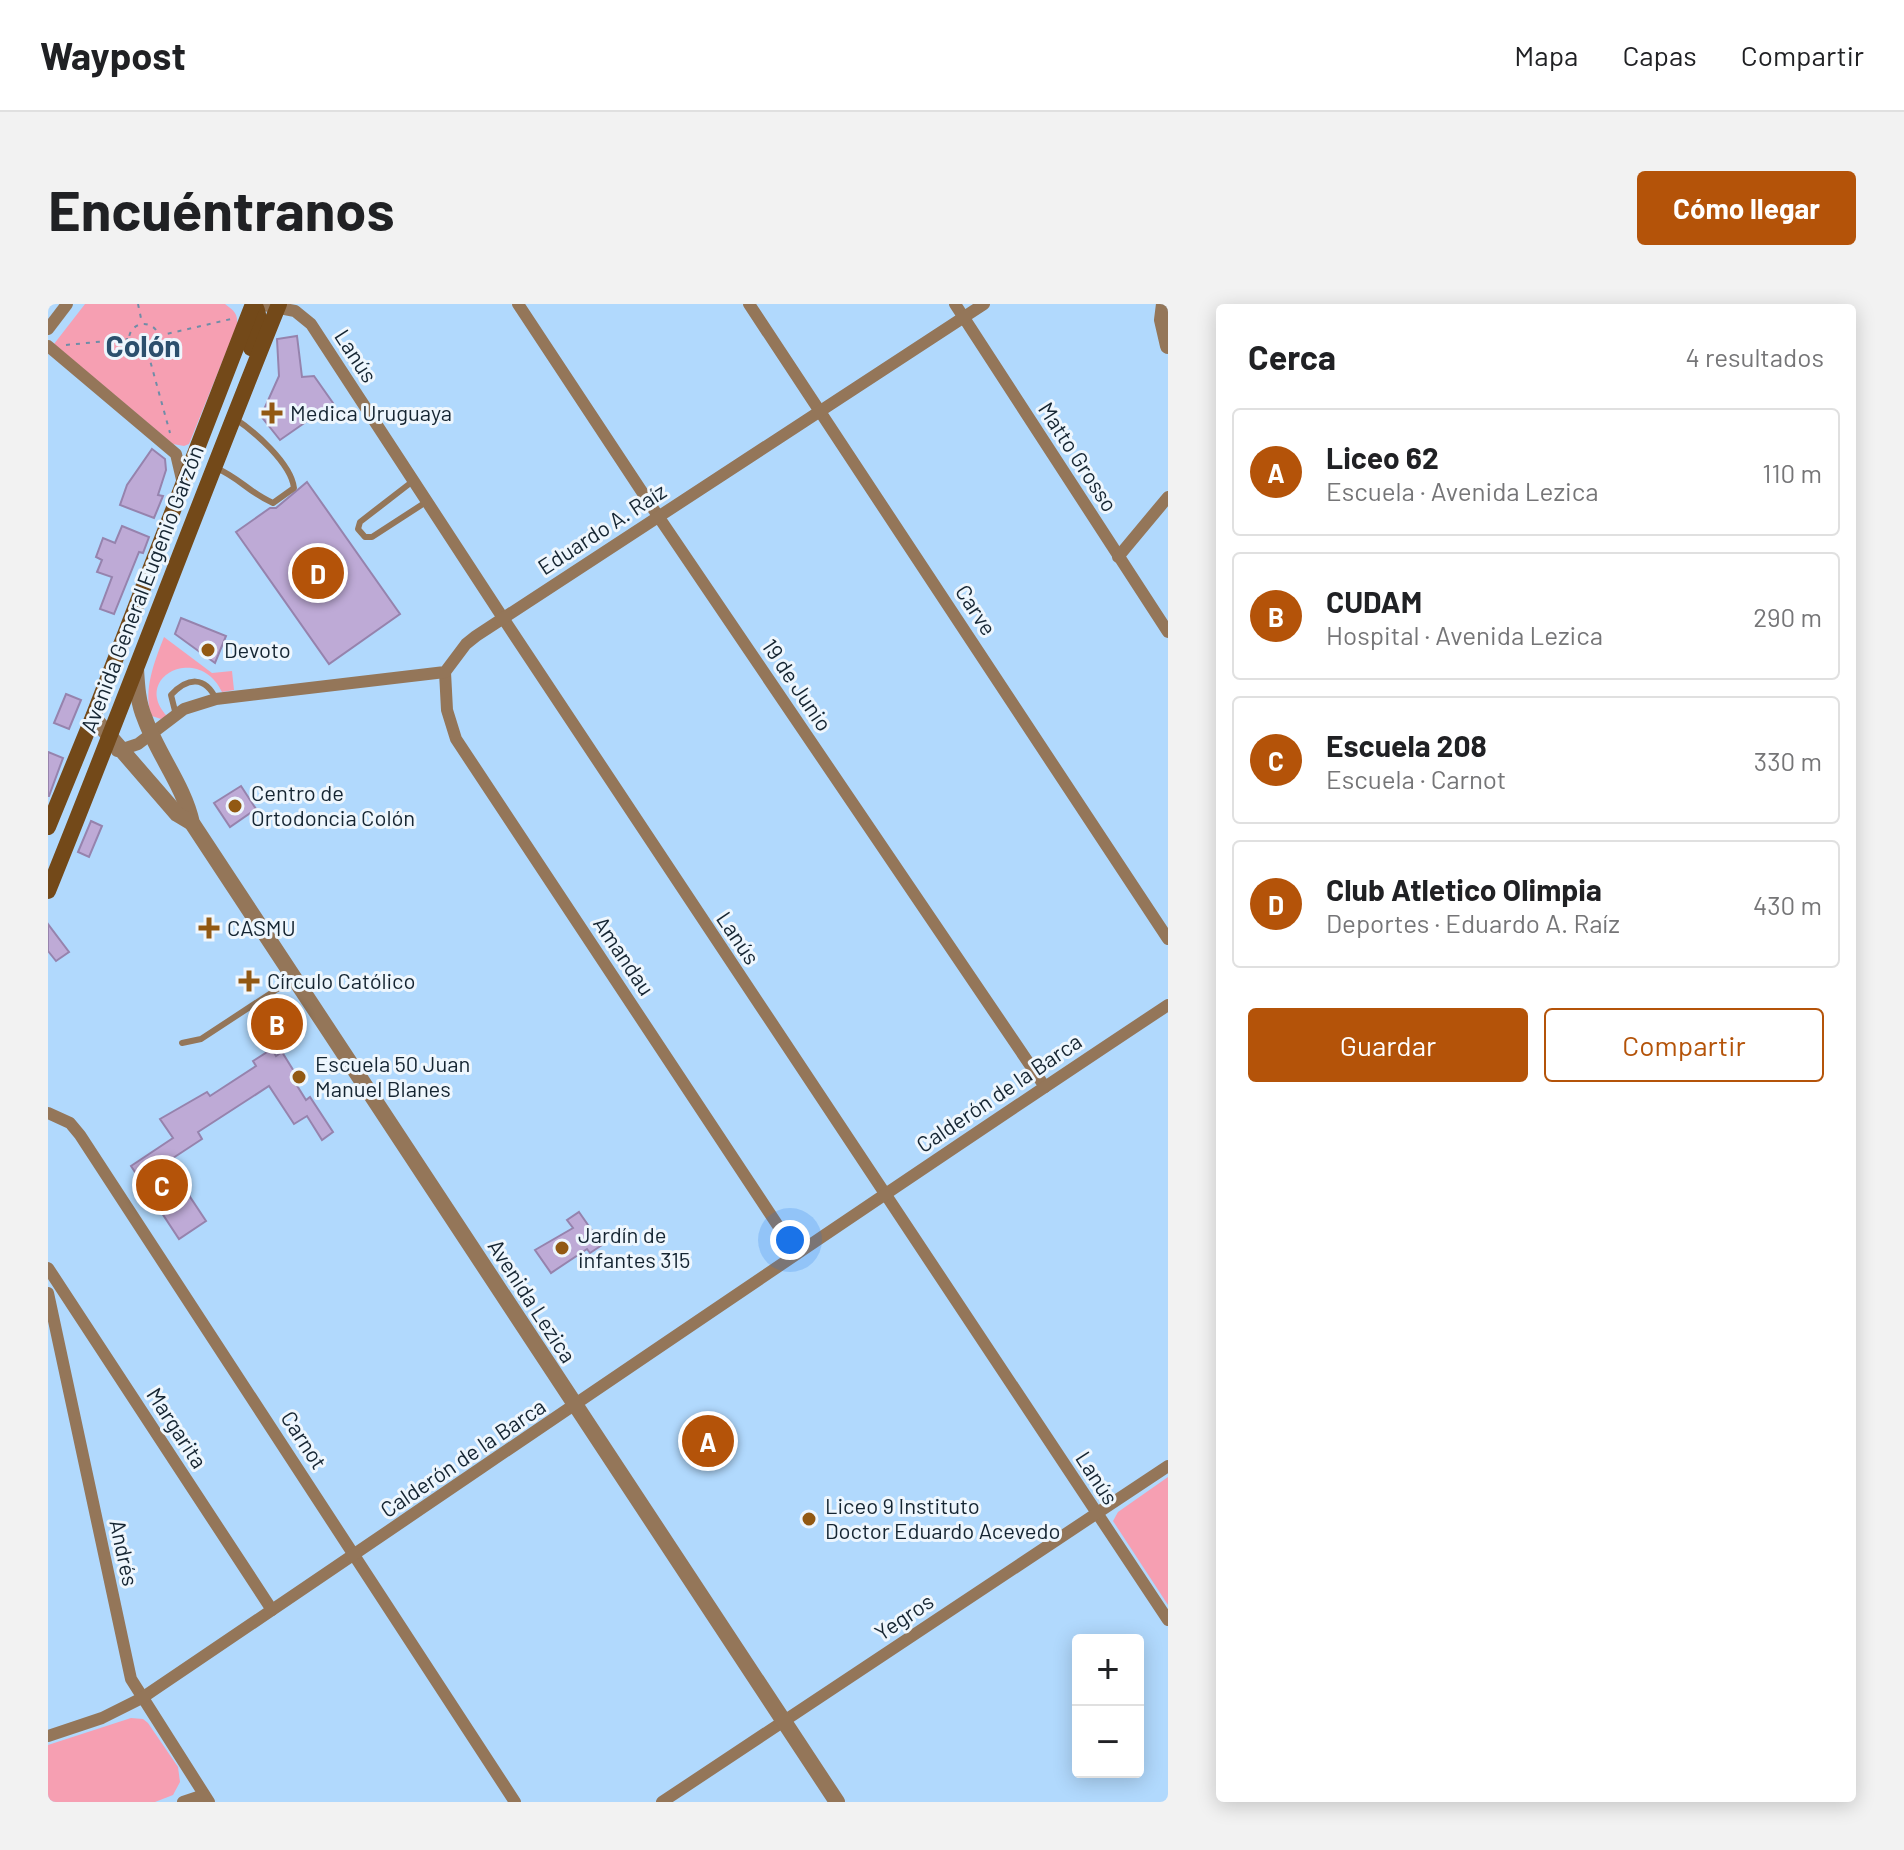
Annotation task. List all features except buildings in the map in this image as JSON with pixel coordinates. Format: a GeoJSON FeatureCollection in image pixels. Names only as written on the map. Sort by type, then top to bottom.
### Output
{"type":"FeatureCollection","features":[{"type":"Feature","properties":{"kind":"main road","name":"Avenida General Eugenio Garzón"},"geometry":{"type":"LineString","coordinates":[[48,891],[279,306]]}},
{"type":"Feature","properties":{"kind":"main road","name":"Avenida General Eugenio Garzón"},"geometry":{"type":"LineString","coordinates":[[48,827],[253,307]]}},
{"type":"Feature","properties":{"kind":"main road"},"geometry":{"type":"LineString","coordinates":[[241,402],[235,389],[259,321],[258,311],[253,307]]}},
{"type":"Feature","properties":{"kind":"street"},"geometry":{"type":"LineString","coordinates":[[48,329],[67,304]]}},
{"type":"Feature","properties":{"kind":"street","name":"19 de Junio"},"geometry":{"type":"LineString","coordinates":[[518,304],[1045,1087]]}},
{"type":"Feature","properties":{"kind":"street","name":"Carve"},"geometry":{"type":"LineString","coordinates":[[749,304],[1168,939]]}},
{"type":"Feature","properties":{"kind":"street","name":"Matto Grosso"},"geometry":{"type":"LineString","coordinates":[[955,304],[1168,632]]}},
{"type":"Feature","properties":{"kind":"street","name":"Eduardo A. Raíz"},"geometry":{"type":"LineString","coordinates":[[445,672],[466,644],[503,618],[984,304]]}},
{"type":"Feature","properties":{"kind":"street"},"geometry":{"type":"LineString","coordinates":[[1165,304],[1168,310]]}},
{"type":"Feature","properties":{"kind":"street"},"geometry":{"type":"LineString","coordinates":[[1165,304],[1162,320],[1168,346]]}},
{"type":"Feature","properties":{"kind":"street","name":"Lanús"},"geometry":{"type":"LineString","coordinates":[[253,307],[279,306],[295,311],[311,324],[1168,1620]]}},
{"type":"Feature","properties":{"kind":"street"},"geometry":{"type":"LineString","coordinates":[[48,346],[176,454],[183,484]]}},
{"type":"Feature","properties":{"kind":"street"},"geometry":{"type":"LineString","coordinates":[[1118,557],[1168,497]]}},
{"type":"Feature","properties":{"kind":"street","name":"Avenida Lezica"},"geometry":{"type":"LineString","coordinates":[[136,669],[138,697],[151,735],[188,805],[192,823],[837,1802]]}},
{"type":"Feature","properties":{"kind":"street"},"geometry":{"type":"LineString","coordinates":[[102,753],[124,750],[151,735],[184,709],[216,699],[445,672]]}},
{"type":"Feature","properties":{"kind":"street","name":"Amandau"},"geometry":{"type":"LineString","coordinates":[[445,672],[447,710],[456,739],[796,1253]]}},
{"type":"Feature","properties":{"kind":"street","name":"Avenida Lezica"},"geometry":{"type":"LineString","coordinates":[[93,717],[177,814],[192,823]]}},
{"type":"Feature","properties":{"kind":"street","name":"Calderón de la Barca"},"geometry":{"type":"LineString","coordinates":[[48,1736],[102,1718],[142,1698],[796,1253],[1168,1005]]}},
{"type":"Feature","properties":{"kind":"street","name":"Carnot"},"geometry":{"type":"LineString","coordinates":[[48,1113],[70,1123],[80,1135],[515,1802]]}},
{"type":"Feature","properties":{"kind":"street","name":"Margarita"},"geometry":{"type":"LineString","coordinates":[[48,1268],[272,1610]]}},
{"type":"Feature","properties":{"kind":"street","name":"Andrés"},"geometry":{"type":"LineString","coordinates":[[48,1293],[131,1679],[207,1798]]}},
{"type":"Feature","properties":{"kind":"street","name":"Yegros"},"geometry":{"type":"LineString","coordinates":[[662,1802],[1168,1466]]}},
{"type":"Feature","properties":{"kind":"street"},"geometry":{"type":"LineString","coordinates":[[183,1802],[207,1798]]}},
{"type":"Feature","properties":{"kind":"lane"},"geometry":{"type":"LineString","coordinates":[[213,467],[237,477],[251,493],[273,503],[294,488],[290,474],[256,432],[234,418]]}},
{"type":"Feature","properties":{"kind":"lane"},"geometry":{"type":"LineString","coordinates":[[413,481],[360,522],[358,529],[365,537],[372,537],[427,502]]}},
{"type":"Feature","properties":{"kind":"lane"},"geometry":{"type":"LineString","coordinates":[[176,715],[171,695],[187,683],[200,682],[210,686],[216,699]]}},
{"type":"Feature","properties":{"kind":"lane"},"geometry":{"type":"LineString","coordinates":[[182,1043],[201,1039],[294,978]]}},
{"type":"Feature","properties":{"kind":"path"},"geometry":{"type":"LineString","coordinates":[[138,304],[142,324]]}},
{"type":"Feature","properties":{"kind":"path"},"geometry":{"type":"LineString","coordinates":[[158,336],[253,307]]}},
{"type":"Feature","properties":{"kind":"path"},"geometry":{"type":"LineString","coordinates":[[142,324],[152,327],[158,336],[156,347],[148,353],[137,353],[129,339],[132,329],[142,324]]}},
{"type":"Feature","properties":{"kind":"path"},"geometry":{"type":"LineString","coordinates":[[48,346],[129,339]]}},
{"type":"Feature","properties":{"kind":"path"},"geometry":{"type":"LineString","coordinates":[[148,353],[176,454]]}},
{"type":"Feature","properties":{"kind":"shaded area"},"geometry":{"type":"Polygon","coordinates":[[[85,304],[225,304],[235,313],[237,325],[189,444],[173,444],[54,344],[85,304]]]}},
{"type":"Feature","properties":{"kind":"shaded area"},"geometry":{"type":"Polygon","coordinates":[[[164,637],[212,673],[232,671],[234,690],[222,692],[212,677],[199,670],[185,668],[172,671],[163,678],[157,689],[158,702],[167,716],[161,719],[152,716],[149,687],[164,637]]]}},
{"type":"Feature","properties":{"kind":"shaded area"},"geometry":{"type":"Polygon","coordinates":[[[1168,1477],[1168,1605],[1113,1521],[1118,1512],[1168,1477]]]}},
{"type":"Feature","properties":{"kind":"shaded area"},"geometry":{"type":"Polygon","coordinates":[[[131,1718],[143,1719],[148,1723],[178,1767],[180,1782],[173,1795],[155,1802],[48,1802],[48,1745],[131,1718]]]}},
{"type":"Feature","properties":{"kind":"place","name":"Medica Uruguaya"},"geometry":{"type":"Point","coordinates":[272,413]}},
{"type":"Feature","properties":{"kind":"place","name":"Club Atletico Olimpia"},"geometry":{"type":"Point","coordinates":[318,573]}},
{"type":"Feature","properties":{"kind":"place","name":"Devoto"},"geometry":{"type":"Point","coordinates":[208,650]}},
{"type":"Feature","properties":{"kind":"place","name":"Centro de Ortodoncia Colón"},"geometry":{"type":"Point","coordinates":[235,806]}},
{"type":"Feature","properties":{"kind":"place","name":"CASMU"},"geometry":{"type":"Point","coordinates":[209,928]}},
{"type":"Feature","properties":{"kind":"place","name":"Círculo Católico"},"geometry":{"type":"Point","coordinates":[249,981]}},
{"type":"Feature","properties":{"kind":"place","name":"CUDAM"},"geometry":{"type":"Point","coordinates":[277,1024]}},
{"type":"Feature","properties":{"kind":"place","name":"Escuela 50 Juan Manuel Blanes"},"geometry":{"type":"Point","coordinates":[299,1077]}},
{"type":"Feature","properties":{"kind":"place","name":"Escuela 208"},"geometry":{"type":"Point","coordinates":[162,1185]}},
{"type":"Feature","properties":{"kind":"place","name":"Jardín de infantes 315"},"geometry":{"type":"Point","coordinates":[562,1248]}},
{"type":"Feature","properties":{"kind":"place","name":"Liceo 62"},"geometry":{"type":"Point","coordinates":[708,1441]}},
{"type":"Feature","properties":{"kind":"place","name":"Liceo 9 Instituto Doctor Eduardo Acevedo"},"geometry":{"type":"Point","coordinates":[809,1519]}},
{"type":"Feature","properties":{"kind":"district","name":"Colón"},"geometry":{"type":"Point","coordinates":[143,347]}}]}
